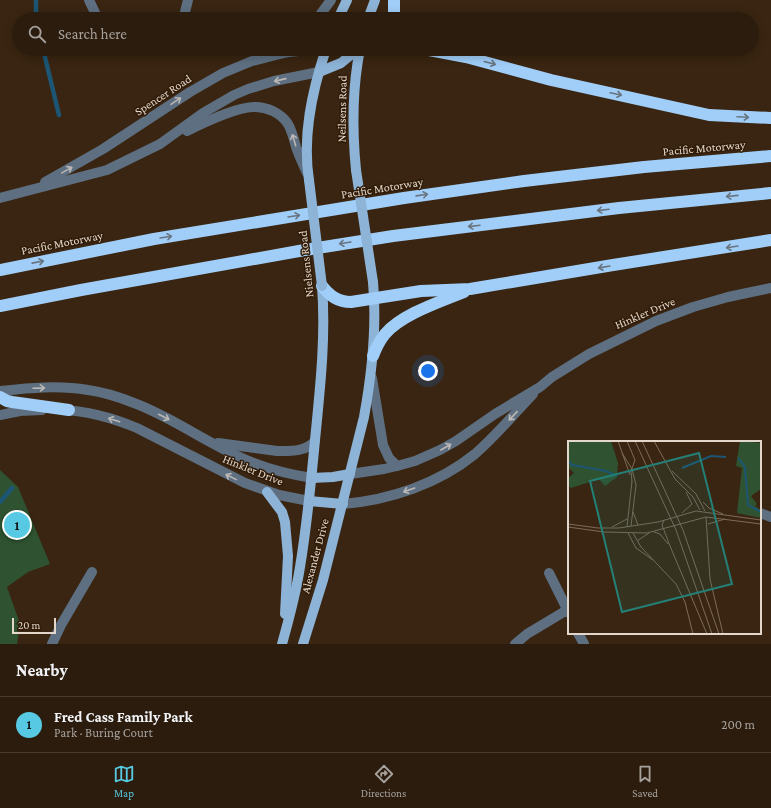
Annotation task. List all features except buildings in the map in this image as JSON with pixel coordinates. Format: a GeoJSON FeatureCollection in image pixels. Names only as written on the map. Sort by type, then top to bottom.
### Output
{"type":"FeatureCollection","features":[{"type":"Feature","properties":{"kind":"highway"},"geometry":{"type":"LineString","coordinates":[[394,0],[394,12]]}},
{"type":"Feature","properties":{"kind":"highway"},"geometry":{"type":"LineString","coordinates":[[466,56],[551,80],[709,115],[771,118]]}},
{"type":"Feature","properties":{"kind":"highway","name":"Pacific Motorway"},"geometry":{"type":"LineString","coordinates":[[0,270],[154,239],[404,198],[644,167],[771,156]]}},
{"type":"Feature","properties":{"kind":"highway"},"geometry":{"type":"LineString","coordinates":[[0,306],[298,251],[393,236],[619,208],[771,193]]}},
{"type":"Feature","properties":{"kind":"highway"},"geometry":{"type":"LineString","coordinates":[[322,286],[330,295],[341,301],[351,302],[421,291],[470,289],[771,240]]}},
{"type":"Feature","properties":{"kind":"highway"},"geometry":{"type":"LineString","coordinates":[[373,356],[377,346],[394,326],[418,312],[470,289]]}},
{"type":"Feature","properties":{"kind":"highway"},"geometry":{"type":"LineString","coordinates":[[0,397],[12,402],[69,410]]}},
{"type":"Feature","properties":{"kind":"main road"},"geometry":{"type":"LineString","coordinates":[[341,12],[347,0]]}},
{"type":"Feature","properties":{"kind":"main road"},"geometry":{"type":"LineString","coordinates":[[371,12],[375,0]]}},
{"type":"Feature","properties":{"kind":"main road","name":"Nielsens Road"},"geometry":{"type":"LineString","coordinates":[[312,478],[320,396],[323,320],[322,286],[309,178],[307,130],[312,99],[324,56]]}},
{"type":"Feature","properties":{"kind":"main road"},"geometry":{"type":"LineString","coordinates":[[319,72],[341,63],[350,56]]}},
{"type":"Feature","properties":{"kind":"main road","name":"Neilsens Road"},"geometry":{"type":"LineString","coordinates":[[358,56],[353,101],[356,170],[373,282],[374,299]]}},
{"type":"Feature","properties":{"kind":"main road"},"geometry":{"type":"LineString","coordinates":[[350,474],[364,417],[371,375],[373,356],[374,299]]}},
{"type":"Feature","properties":{"kind":"main road","name":"Hinkler Drive"},"geometry":{"type":"LineString","coordinates":[[312,478],[333,477],[350,474]]}},
{"type":"Feature","properties":{"kind":"main road","name":"Alexander Drive"},"geometry":{"type":"LineString","coordinates":[[303,644],[323,580],[350,474]]}},
{"type":"Feature","properties":{"kind":"main road","name":"Alexander Drive"},"geometry":{"type":"LineString","coordinates":[[282,644],[289,620],[300,568],[312,478]]}},
{"type":"Feature","properties":{"kind":"main road"},"geometry":{"type":"LineString","coordinates":[[267,492],[282,512],[285,522],[288,556],[288,580],[282,644]]}},
{"type":"Feature","properties":{"kind":"main road","name":"Hinkler Drive"},"geometry":{"type":"LineString","coordinates":[[309,502],[342,504]]}},
{"type":"Feature","properties":{"kind":"street"},"geometry":{"type":"LineString","coordinates":[[89,0],[95,12]]}},
{"type":"Feature","properties":{"kind":"street"},"geometry":{"type":"LineString","coordinates":[[185,12],[188,0]]}},
{"type":"Feature","properties":{"kind":"street"},"geometry":{"type":"LineString","coordinates":[[322,12],[331,0]]}},
{"type":"Feature","properties":{"kind":"street"},"geometry":{"type":"LineString","coordinates":[[234,68],[257,56]]}},
{"type":"Feature","properties":{"kind":"street","name":"Spencer Road"},"geometry":{"type":"LineString","coordinates":[[32,189],[103,149],[207,81],[234,68],[273,56]]}},
{"type":"Feature","properties":{"kind":"street","name":"Spencer Road"},"geometry":{"type":"LineString","coordinates":[[0,198],[107,170],[160,144],[203,113],[234,95],[274,81],[319,72]]}},
{"type":"Feature","properties":{"kind":"street"},"geometry":{"type":"LineString","coordinates":[[160,144],[220,116],[244,108],[254,106],[262,107],[272,110],[286,121],[292,132],[297,149],[309,178]]}},
{"type":"Feature","properties":{"kind":"street","name":"Hinkler Drive"},"geometry":{"type":"LineString","coordinates":[[350,474],[370,472],[397,466],[415,461],[440,450],[540,387],[589,354],[656,322],[693,307],[728,297],[771,288]]}},
{"type":"Feature","properties":{"kind":"street"},"geometry":{"type":"LineString","coordinates":[[371,375],[383,445],[389,458],[397,466]]}},
{"type":"Feature","properties":{"kind":"street","name":"Hinkler Drive"},"geometry":{"type":"LineString","coordinates":[[342,504],[365,501],[396,494],[437,479],[476,453],[540,387]]}},
{"type":"Feature","properties":{"kind":"street","name":"Hinkler Drive"},"geometry":{"type":"LineString","coordinates":[[0,391],[33,388],[58,388],[100,392],[144,407],[242,458],[265,467],[312,478]]}},
{"type":"Feature","properties":{"kind":"street","name":"Hinkler Drive"},"geometry":{"type":"LineString","coordinates":[[0,415],[20,411],[69,410],[100,416],[124,423],[176,448],[236,480],[267,492],[309,502]]}},
{"type":"Feature","properties":{"kind":"street"},"geometry":{"type":"LineString","coordinates":[[210,442],[286,451],[307,447],[315,440]]}},
{"type":"Feature","properties":{"kind":"street"},"geometry":{"type":"LineString","coordinates":[[761,513],[771,517]]}},
{"type":"Feature","properties":{"kind":"street"},"geometry":{"type":"LineString","coordinates":[[52,644],[65,618],[92,572]]}},
{"type":"Feature","properties":{"kind":"street"},"geometry":{"type":"LineString","coordinates":[[515,644],[527,634],[568,611],[549,573]]}},
{"type":"Feature","properties":{"kind":"street"},"geometry":{"type":"LineString","coordinates":[[579,634],[584,644]]}},
{"type":"Feature","properties":{"kind":"green space"},"geometry":{"type":"Polygon","coordinates":[[[0,470],[18,487],[50,564],[28,572],[7,587],[20,624],[17,644],[0,644],[0,470]]]}},
{"type":"Feature","properties":{"kind":"waterway"},"geometry":{"type":"LineString","coordinates":[[36,0],[36,12]]}},
{"type":"Feature","properties":{"kind":"waterway"},"geometry":{"type":"LineString","coordinates":[[45,56],[59,115]]}},
{"type":"Feature","properties":{"kind":"waterway"},"geometry":{"type":"LineString","coordinates":[[0,502],[12,488]]}},
{"type":"Feature","properties":{"kind":"place","name":"Fred Cass Family Park"},"geometry":{"type":"Point","coordinates":[17,525]}}]}
